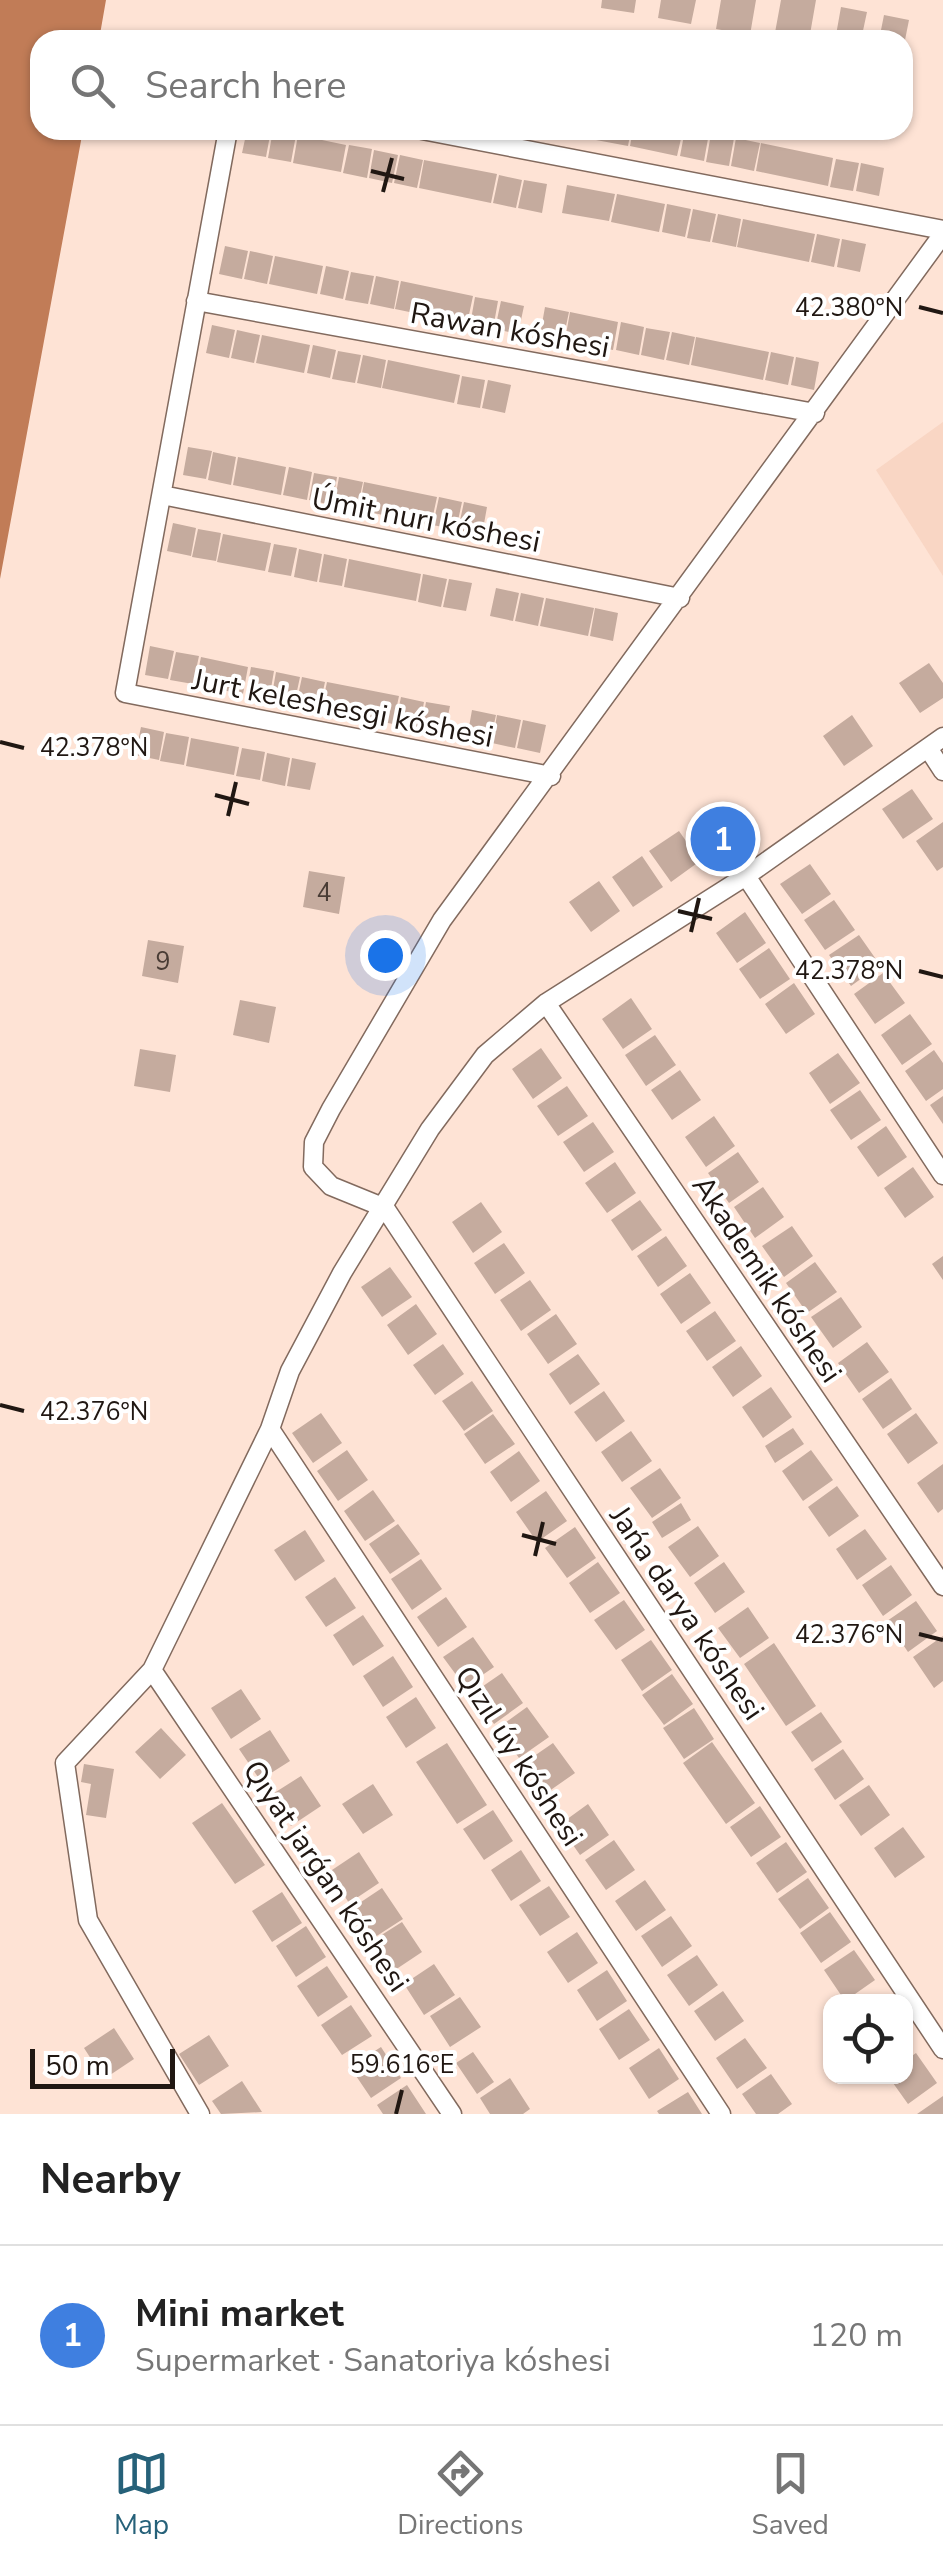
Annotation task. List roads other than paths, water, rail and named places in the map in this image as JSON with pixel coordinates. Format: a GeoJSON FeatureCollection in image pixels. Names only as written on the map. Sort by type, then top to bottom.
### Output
{"type":"FeatureCollection","features":[{"type":"Feature","properties":{"kind":"street"},"geometry":{"type":"LineString","coordinates":[[162,495],[226,140]]}},
{"type":"Feature","properties":{"kind":"street"},"geometry":{"type":"LineString","coordinates":[[385,1208],[331,1186],[313,1167],[314,1142],[442,920],[815,413],[943,232],[473,140]]}},
{"type":"Feature","properties":{"kind":"street","name":"Rawan kóshesi"},"geometry":{"type":"LineString","coordinates":[[196,301],[815,413]]}},
{"type":"Feature","properties":{"kind":"street","name":"Úmit nurı kóshesi"},"geometry":{"type":"LineString","coordinates":[[162,495],[680,598]]}},
{"type":"Feature","properties":{"kind":"street","name":"Jurt keleshesgi kóshesi"},"geometry":{"type":"LineString","coordinates":[[162,495],[125,693],[550,776]]}},
{"type":"Feature","properties":{"kind":"street"},"geometry":{"type":"LineString","coordinates":[[200,2114],[88,1920],[65,1764],[152,1670],[270,1429],[290,1371],[342,1272],[385,1208],[430,1129],[485,1055],[546,1004],[746,876],[935,742],[943,771]]}},
{"type":"Feature","properties":{"kind":"street"},"geometry":{"type":"LineString","coordinates":[[746,876],[943,1175]]}},
{"type":"Feature","properties":{"kind":"street","name":"Akademik kóshesi"},"geometry":{"type":"LineString","coordinates":[[546,1004],[943,1586]]}},
{"type":"Feature","properties":{"kind":"street","name":"Jańa darya kóshesi"},"geometry":{"type":"LineString","coordinates":[[385,1208],[943,2049]]}},
{"type":"Feature","properties":{"kind":"street","name":"Qızıl úy kóshesi"},"geometry":{"type":"LineString","coordinates":[[270,1429],[722,2114]]}},
{"type":"Feature","properties":{"kind":"street","name":"Qıyat jarǵan kóshesi"},"geometry":{"type":"LineString","coordinates":[[152,1670],[452,2114]]}},
{"type":"Feature","properties":{"kind":"place","name":"Mini market"},"geometry":{"type":"Point","coordinates":[723,839]}}]}
